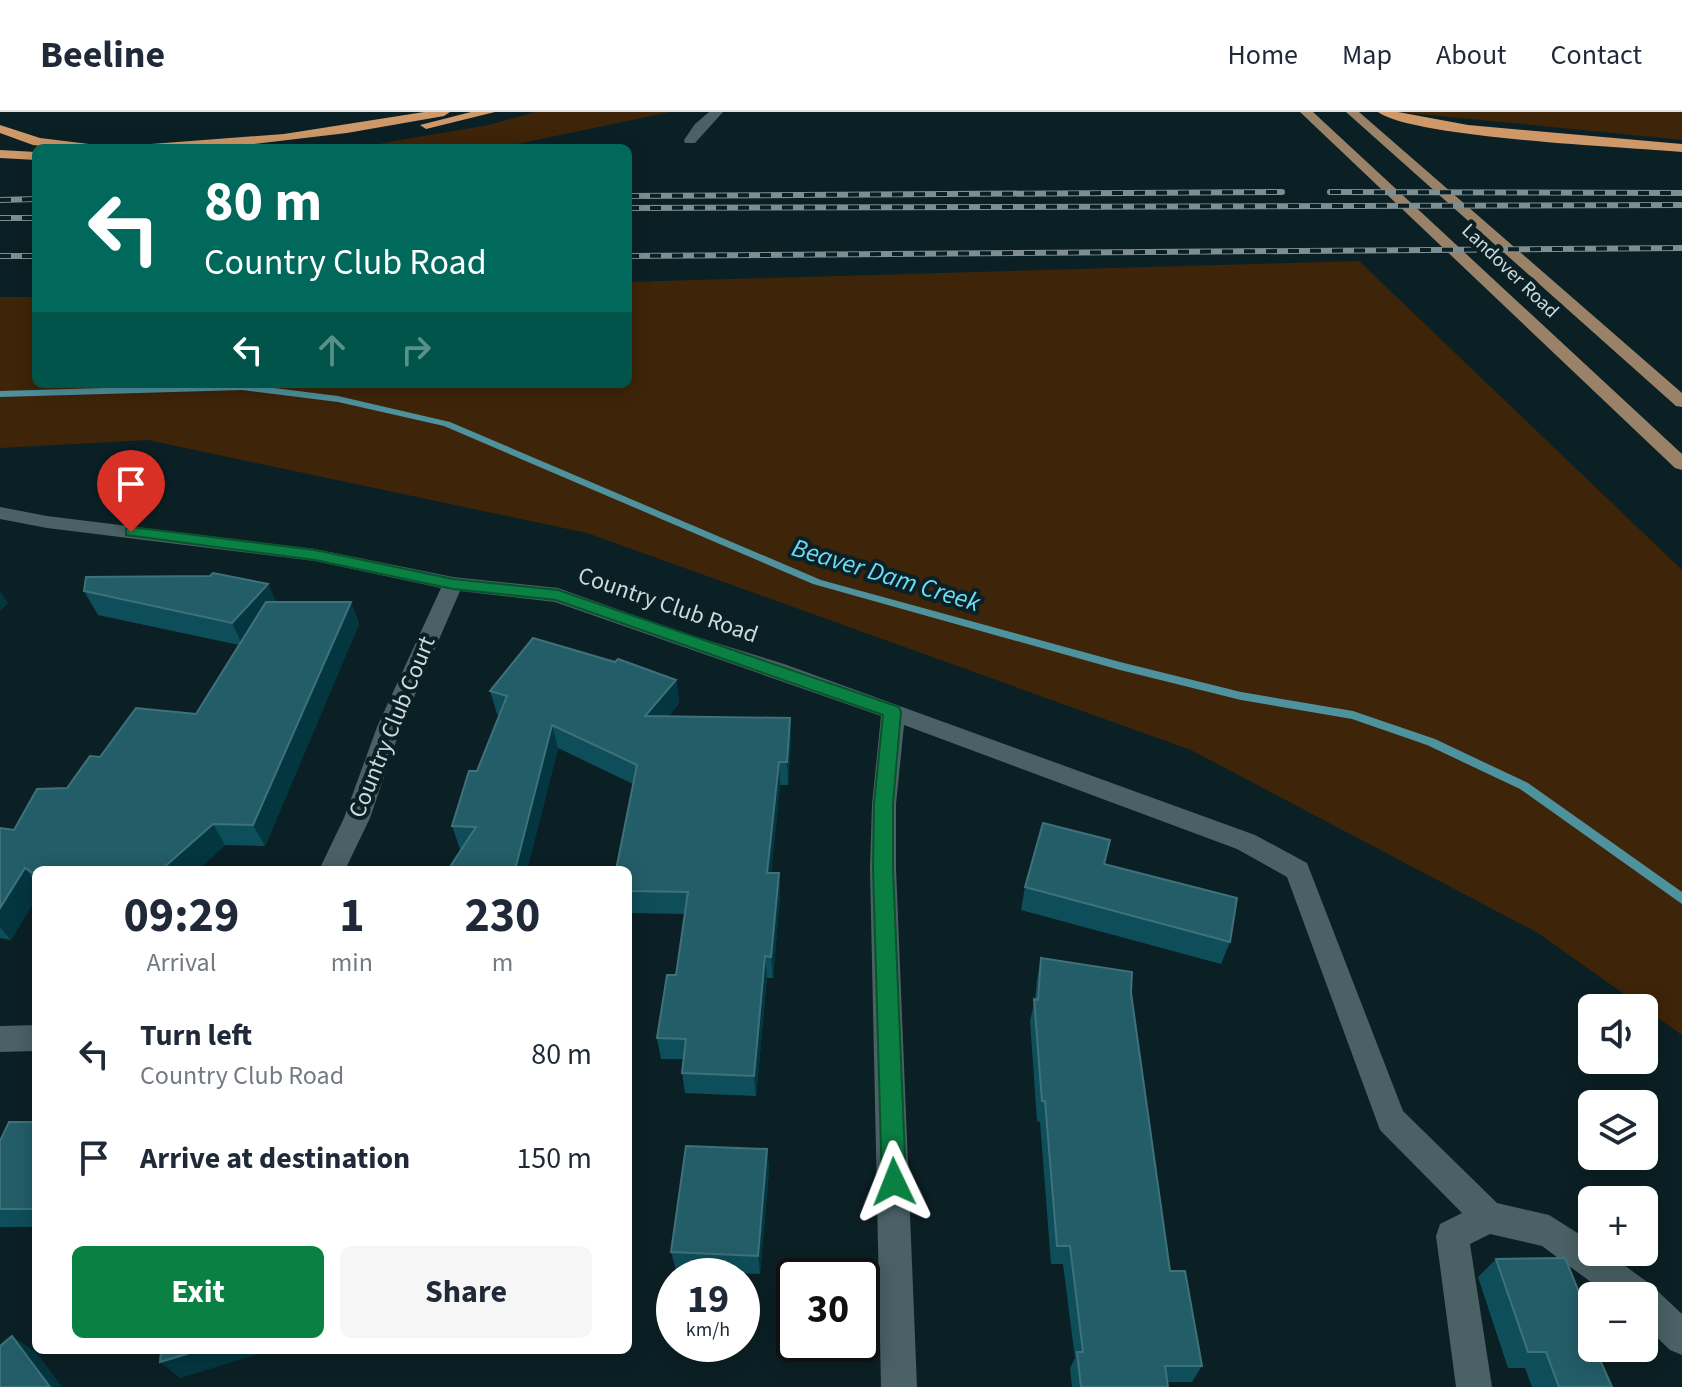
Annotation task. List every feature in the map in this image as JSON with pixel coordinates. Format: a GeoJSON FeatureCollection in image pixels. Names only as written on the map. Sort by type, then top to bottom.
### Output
{"type":"FeatureCollection","features":[{"type":"Feature","properties":{"kind":"highway"},"geometry":{"type":"LineString","coordinates":[[187,144],[306,135],[444,112]]}},
{"type":"Feature","properties":{"kind":"highway"},"geometry":{"type":"LineString","coordinates":[[303,144],[382,133],[489,112]]}},
{"type":"Feature","properties":{"kind":"highway"},"geometry":{"type":"LineString","coordinates":[[1384,112],[1421,122],[1468,129],[1682,148]]}},
{"type":"Feature","properties":{"kind":"highway"},"geometry":{"type":"LineString","coordinates":[[0,129],[50,144]]}},
{"type":"Feature","properties":{"kind":"highway"},"geometry":{"type":"LineString","coordinates":[[0,154],[32,156]]}},
{"type":"Feature","properties":{"kind":"main road","name":"Landover Road"},"geometry":{"type":"LineString","coordinates":[[1306,112],[1467,259],[1682,464]]}},
{"type":"Feature","properties":{"kind":"main road","name":"Landover Road"},"geometry":{"type":"LineString","coordinates":[[1352,112],[1682,402]]}},
{"type":"Feature","properties":{"kind":"street"},"geometry":{"type":"LineString","coordinates":[[690,140],[699,127],[717,112]]}},
{"type":"Feature","properties":{"kind":"street","name":"Country Club Road"},"geometry":{"type":"LineString","coordinates":[[0,513],[47,522],[315,555],[453,584],[558,595],[893,712],[1246,842],[1298,870],[1391,1120],[1488,1217]]}},
{"type":"Feature","properties":{"kind":"street","name":"Country Club Court"},"geometry":{"type":"LineString","coordinates":[[334,866],[357,818],[389,727],[453,584]]}},
{"type":"Feature","properties":{"kind":"street"},"geometry":{"type":"LineString","coordinates":[[893,712],[884,804],[883,868],[899,1387]]}},
{"type":"Feature","properties":{"kind":"street"},"geometry":{"type":"LineString","coordinates":[[0,1039],[32,1038]]}},
{"type":"Feature","properties":{"kind":"street"},"geometry":{"type":"LineString","coordinates":[[1474,1387],[1452,1236],[1488,1217],[1549,1231],[1619,1282]]}},
{"type":"Feature","properties":{"kind":"street"},"geometry":{"type":"LineString","coordinates":[[1658,1315],[1682,1338]]}},
{"type":"Feature","properties":{"kind":"shaded area"},"geometry":{"type":"Polygon","coordinates":[[[535,112],[670,112],[518,144],[377,144],[489,125],[535,112]]]}},
{"type":"Feature","properties":{"kind":"shaded area"},"geometry":{"type":"Polygon","coordinates":[[[1399,112],[1682,112],[1682,140],[1399,112]]]}},
{"type":"Feature","properties":{"kind":"shaded area"},"geometry":{"type":"Polygon","coordinates":[[[1359,261],[1682,570],[1682,1035],[1658,1018],[1658,994],[1624,994],[1538,933],[1191,750],[587,533],[148,440],[0,448],[0,297],[32,297],[32,388],[632,388],[632,282],[1359,261]]]}},
{"type":"Feature","properties":{"kind":"building"},"geometry":{"type":"Polygon","coordinates":[[[213,573],[268,584],[232,623],[84,591],[86,577],[210,576],[213,573]]]}},
{"type":"Feature","properties":{"kind":"building"},"geometry":{"type":"Polygon","coordinates":[[[266,602],[351,602],[253,825],[213,824],[166,866],[32,866],[32,872],[25,868],[0,908],[0,828],[14,830],[37,789],[67,788],[90,756],[100,757],[136,708],[196,714],[266,602]]]}},
{"type":"Feature","properties":{"kind":"building"},"geometry":{"type":"Polygon","coordinates":[[[533,638],[615,662],[618,659],[676,680],[645,716],[790,718],[787,762],[779,762],[767,873],[779,873],[771,957],[765,956],[754,1076],[682,1073],[686,1039],[657,1038],[667,975],[676,975],[688,892],[632,891],[632,866],[617,866],[637,765],[552,725],[516,866],[451,866],[476,827],[452,826],[469,771],[477,771],[507,696],[490,691],[533,638]]]}},
{"type":"Feature","properties":{"kind":"building"},"geometry":{"type":"Polygon","coordinates":[[[1043,823],[1110,840],[1104,864],[1237,898],[1230,942],[1025,887],[1043,823]]]}},
{"type":"Feature","properties":{"kind":"building"},"geometry":{"type":"Polygon","coordinates":[[[1041,958],[1132,972],[1131,993],[1170,1271],[1185,1271],[1202,1366],[1165,1366],[1168,1387],[1081,1387],[1077,1352],[1083,1352],[1070,1246],[1057,1246],[1045,1101],[1042,1101],[1034,999],[1038,1000],[1041,958]]]}},
{"type":"Feature","properties":{"kind":"building"},"geometry":{"type":"Polygon","coordinates":[[[9,1122],[32,1122],[32,1209],[0,1209],[0,1141],[9,1122]]]}},
{"type":"Feature","properties":{"kind":"building"},"geometry":{"type":"Polygon","coordinates":[[[686,1146],[767,1149],[758,1256],[671,1252],[686,1146]]]}},
{"type":"Feature","properties":{"kind":"building"},"geometry":{"type":"Polygon","coordinates":[[[1565,1258],[1578,1290],[1578,1362],[1601,1362],[1612,1387],[1559,1387],[1546,1352],[1528,1352],[1496,1259],[1565,1258]]]}},
{"type":"Feature","properties":{"kind":"building"},"geometry":{"type":"Polygon","coordinates":[[[12,1336],[50,1387],[0,1387],[0,1346],[12,1336]]]}},
{"type":"Feature","properties":{"kind":"building"},"geometry":{"type":"Polygon","coordinates":[[[161,1354],[187,1354],[160,1362],[161,1354]]]}},
{"type":"Feature","properties":{"kind":"waterway","name":"Beaver Dam Creek"},"geometry":{"type":"LineString","coordinates":[[0,394],[207,388]]}},
{"type":"Feature","properties":{"kind":"waterway","name":"Beaver Dam Creek"},"geometry":{"type":"LineString","coordinates":[[250,388],[338,399],[447,424],[817,582],[1120,666],[1241,696],[1353,715],[1431,742],[1524,786],[1682,899]]}},
{"type":"Feature","properties":{"kind":"railway"},"geometry":{"type":"LineString","coordinates":[[632,196],[1282,192]]}},
{"type":"Feature","properties":{"kind":"railway"},"geometry":{"type":"LineString","coordinates":[[1330,192],[1682,193]]}},
{"type":"Feature","properties":{"kind":"railway"},"geometry":{"type":"LineString","coordinates":[[0,200],[32,199]]}},
{"type":"Feature","properties":{"kind":"railway"},"geometry":{"type":"LineString","coordinates":[[632,208],[1682,205]]}},
{"type":"Feature","properties":{"kind":"railway"},"geometry":{"type":"LineString","coordinates":[[0,218],[32,218]]}},
{"type":"Feature","properties":{"kind":"railway"},"geometry":{"type":"LineString","coordinates":[[632,256],[1682,248]]}},
{"type":"Feature","properties":{"kind":"railway"},"geometry":{"type":"LineString","coordinates":[[0,256],[32,256]]}},
{"type":"Feature","properties":{"kind":"route"},"geometry":{"type":"LineString","coordinates":[[131,532],[315,555],[453,584],[558,595],[893,712],[884,804],[883,868],[894,1182]]}}]}
